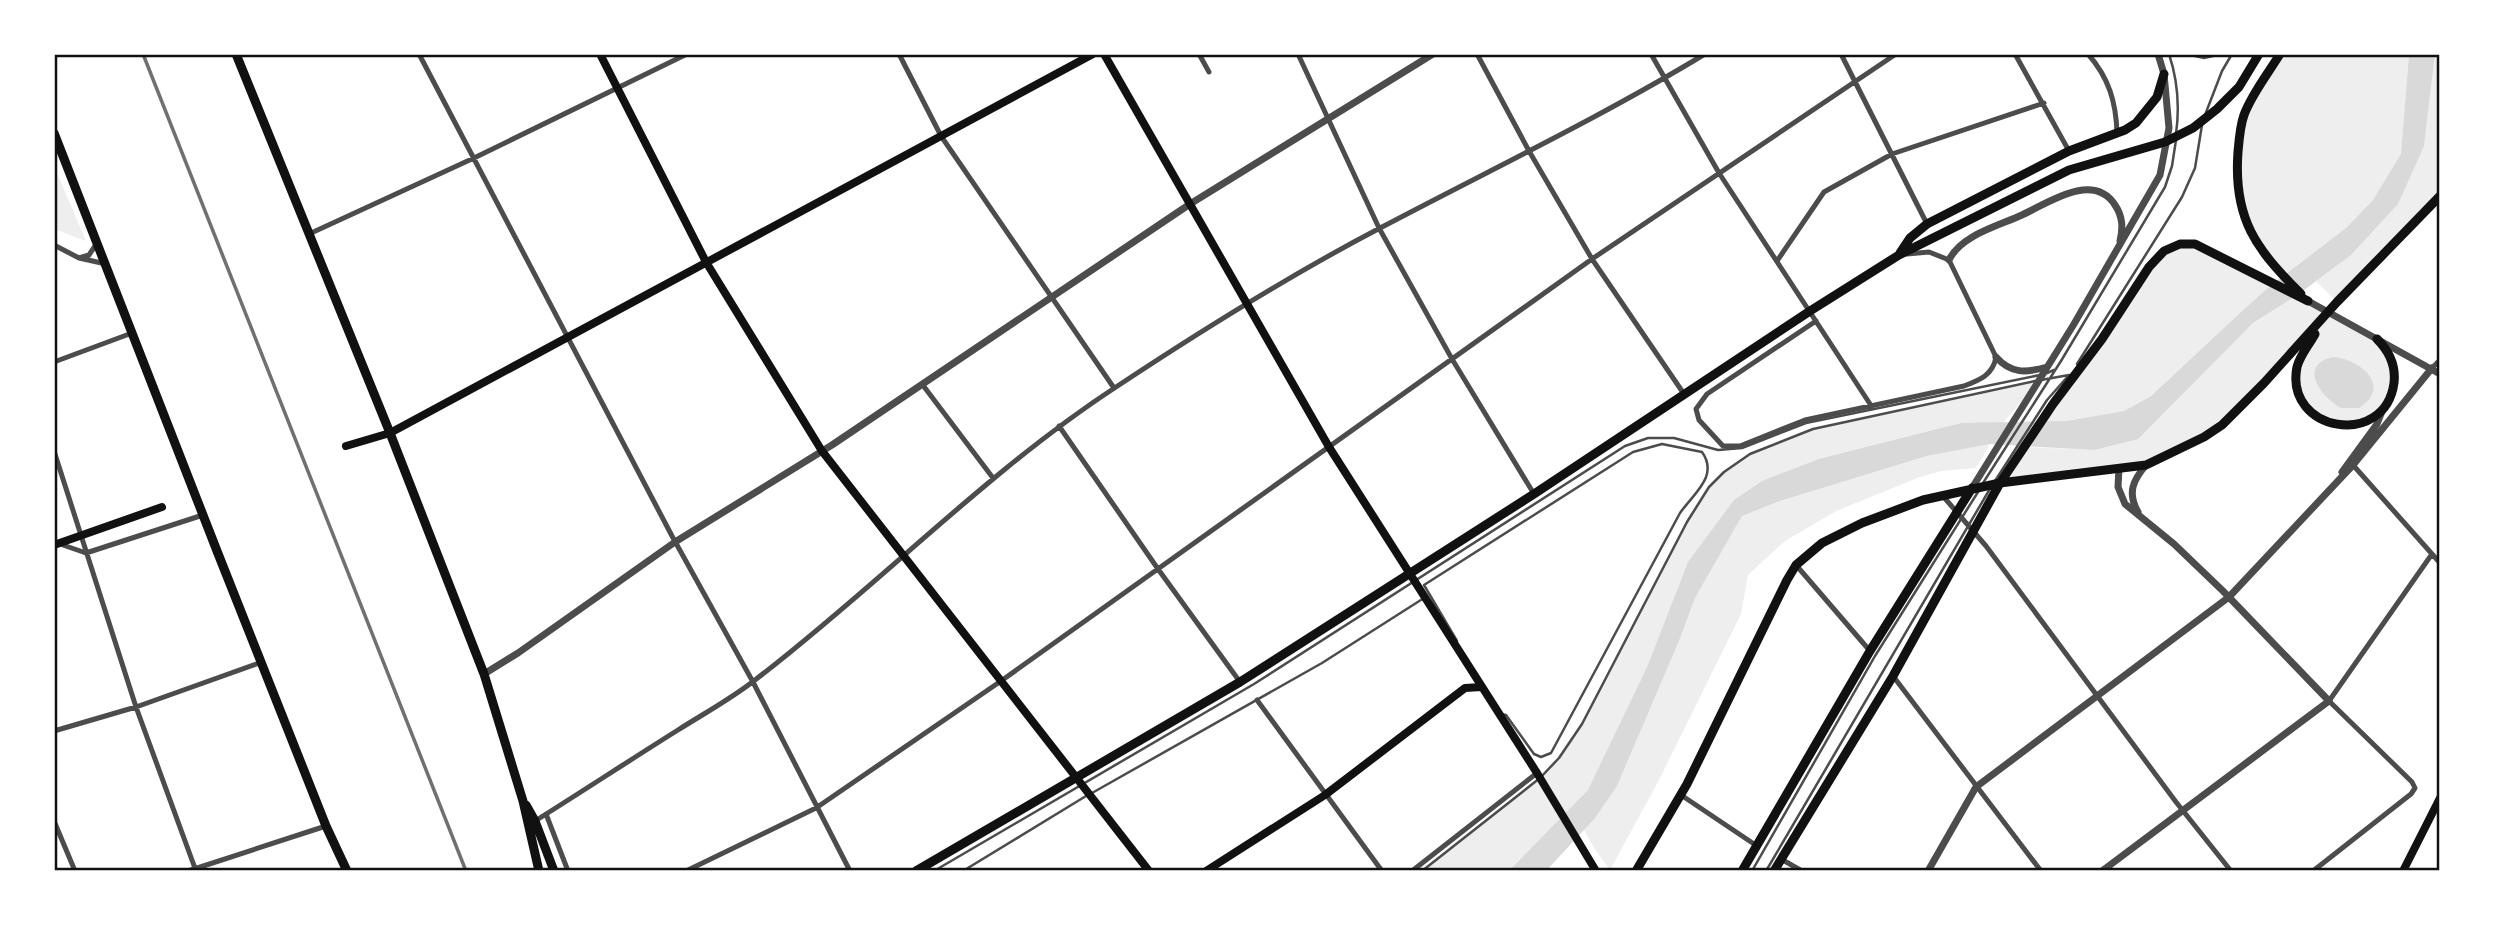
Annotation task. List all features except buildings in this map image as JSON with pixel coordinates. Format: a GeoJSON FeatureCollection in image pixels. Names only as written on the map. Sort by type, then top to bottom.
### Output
{"type":"FeatureCollection","features":[{"type":"Feature","properties":{"kind":"main road"},"geometry":{"type":"LineString","coordinates":[[236,54],[390,433],[484,674],[523,801],[539,871]]}},
{"type":"Feature","properties":{"kind":"main road"},"geometry":{"type":"LineString","coordinates":[[600,54],[706,262],[822,452],[1149,871]]}},
{"type":"Feature","properties":{"kind":"main road"},"geometry":{"type":"LineString","coordinates":[[346,446],[390,433],[1093,54]]}},
{"type":"Feature","properties":{"kind":"main road"},"geometry":{"type":"LineString","coordinates":[[1104,54],[1329,447],[1596,871]]}},
{"type":"Feature","properties":{"kind":"main road"},"geometry":{"type":"LineString","coordinates":[[916,871],[1079,781],[1411,577],[1684,394],[1899,255],[2070,170],[2165,142],[2193,128],[2239,87],[2259,54]]}},
{"type":"Feature","properties":{"kind":"main road"},"geometry":{"type":"LineString","coordinates":[[2280,54],[2244,115],[2236,178],[2244,215],[2257,244],[2272,264],[2308,301]]}},
{"type":"Feature","properties":{"kind":"main road"},"geometry":{"type":"LineString","coordinates":[[1899,255],[1910,238],[1927,224],[2068,151],[2136,123],[2157,97],[2164,74]]}},
{"type":"Feature","properties":{"kind":"main road"},"geometry":{"type":"LineString","coordinates":[[54,133],[345,871]]}},
{"type":"Feature","properties":{"kind":"main road"},"geometry":{"type":"LineString","coordinates":[[1636,871],[1681,795],[1796,565],[1822,543],[1862,523],[1942,495],[1996,483],[2146,464],[2185,447],[2222,425],[2440,196]]}},
{"type":"Feature","properties":{"kind":"main road"},"geometry":{"type":"LineString","coordinates":[[1774,871],[1893,676],[1996,483],[2050,402],[2102,340],[2149,267],[2164,251],[2180,244],[2195,244],[2308,301]]}},
{"type":"Feature","properties":{"kind":"main road"},"geometry":{"type":"LineString","coordinates":[[2327,315],[2298,367],[2297,382],[2302,400],[2318,417],[2339,425],[2363,422],[2383,409],[2392,391],[2394,371],[2388,353],[2376,339]]}},
{"type":"Feature","properties":{"kind":"main road"},"geometry":{"type":"LineString","coordinates":[[1742,871],[1870,651],[1960,516],[1976,487]]}},
{"type":"Feature","properties":{"kind":"main road"},"geometry":{"type":"LineString","coordinates":[[57,544],[162,507]]}},
{"type":"Feature","properties":{"kind":"main road"},"geometry":{"type":"LineString","coordinates":[[1465,688],[1469,668]]}},
{"type":"Feature","properties":{"kind":"main road"},"geometry":{"type":"LineString","coordinates":[[1206,871],[1325,795],[1465,688],[1481,687]]}},
{"type":"Feature","properties":{"kind":"main road"},"geometry":{"type":"LineString","coordinates":[[2403,871],[2440,798]]}},
{"type":"Feature","properties":{"kind":"main road"},"geometry":{"type":"LineString","coordinates":[[523,801],[535,821],[554,871]]}},
{"type":"Feature","properties":{"kind":"street"},"geometry":{"type":"LineString","coordinates":[[419,54],[675,542],[753,682],[850,871]]}},
{"type":"Feature","properties":{"kind":"street"},"geometry":{"type":"LineString","coordinates":[[309,234],[474,158],[687,54]]}},
{"type":"Feature","properties":{"kind":"street"},"geometry":{"type":"LineString","coordinates":[[899,54],[941,136],[1114,388]]}},
{"type":"Feature","properties":{"kind":"street"},"geometry":{"type":"LineString","coordinates":[[1199,54],[1209,72]]}},
{"type":"Feature","properties":{"kind":"street"},"geometry":{"type":"LineString","coordinates":[[1297,54],[1379,228],[1452,359],[1534,494]]}},
{"type":"Feature","properties":{"kind":"street"},"geometry":{"type":"LineString","coordinates":[[484,674],[675,542],[822,452],[1190,204],[1433,54]]}},
{"type":"Feature","properties":{"kind":"street"},"geometry":{"type":"LineString","coordinates":[[1477,54],[1529,151],[1592,259],[1684,394]]}},
{"type":"Feature","properties":{"kind":"street"},"geometry":{"type":"LineString","coordinates":[[1651,54],[1719,173],[1872,407]]}},
{"type":"Feature","properties":{"kind":"street"},"geometry":{"type":"LineString","coordinates":[[535,821],[753,682],[905,557],[993,478],[1059,426],[1114,388],[1247,303],[1379,228],[1665,79],[1705,54]]}},
{"type":"Feature","properties":{"kind":"street"},"geometry":{"type":"LineString","coordinates":[[1842,54],[1927,224]]}},
{"type":"Feature","properties":{"kind":"street"},"geometry":{"type":"LineString","coordinates":[[687,871],[816,808],[1001,681],[1592,259],[1896,54]]}},
{"type":"Feature","properties":{"kind":"street"},"geometry":{"type":"LineString","coordinates":[[2015,54],[2068,151]]}},
{"type":"Feature","properties":{"kind":"street"},"geometry":{"type":"LineString","coordinates":[[2088,54],[2102,69],[2108,83],[2114,100],[2117,133]]}},
{"type":"Feature","properties":{"kind":"street"},"geometry":{"type":"LineString","coordinates":[[1976,487],[1989,461],[2047,374],[2160,175],[2169,128],[2164,74],[2158,54]]}},
{"type":"Feature","properties":{"kind":"street"},"geometry":{"type":"LineString","coordinates":[[1777,261],[1824,192],[1892,155],[2044,103]]}},
{"type":"Feature","properties":{"kind":"street"},"geometry":{"type":"LineString","coordinates":[[1949,260],[1964,242],[2065,195],[2086,189],[2103,192],[2116,205],[2122,221],[2119,249]]}},
{"type":"Feature","properties":{"kind":"street"},"geometry":{"type":"LineString","coordinates":[[79,258],[89,255],[97,243]]}},
{"type":"Feature","properties":{"kind":"street"},"geometry":{"type":"LineString","coordinates":[[54,245],[79,258],[106,264]]}},
{"type":"Feature","properties":{"kind":"street"},"geometry":{"type":"LineString","coordinates":[[1899,255],[1929,252],[1949,260],[1996,357],[2002,364],[2017,372],[2047,374]]}},
{"type":"Feature","properties":{"kind":"street"},"geometry":{"type":"LineString","coordinates":[[2308,301],[2440,373]]}},
{"type":"Feature","properties":{"kind":"street"},"geometry":{"type":"LineString","coordinates":[[1816,321],[1707,394],[1696,409],[1699,420],[1723,446],[1740,446],[1805,420],[1977,382],[1990,373],[1996,357]]}},
{"type":"Feature","properties":{"kind":"street"},"geometry":{"type":"LineString","coordinates":[[54,362],[132,333]]}},
{"type":"Feature","properties":{"kind":"street"},"geometry":{"type":"LineString","coordinates":[[1928,871],[1976,787],[2229,597],[2353,465],[2440,360]]}},
{"type":"Feature","properties":{"kind":"street"},"geometry":{"type":"LineString","coordinates":[[922,384],[993,478]]}},
{"type":"Feature","properties":{"kind":"street"},"geometry":{"type":"LineString","coordinates":[[2334,484],[2377,424],[2383,409]]}},
{"type":"Feature","properties":{"kind":"street"},"geometry":{"type":"LineString","coordinates":[[1059,426],[1240,682]]}},
{"type":"Feature","properties":{"kind":"street"},"geometry":{"type":"LineString","coordinates":[[54,451],[136,707],[193,870],[326,826]]}},
{"type":"Feature","properties":{"kind":"street"},"geometry":{"type":"LineString","coordinates":[[2140,516],[2133,503],[2132,489],[2136,477],[2146,464]]}},
{"type":"Feature","properties":{"kind":"street"},"geometry":{"type":"LineString","coordinates":[[2353,465],[2440,563]]}},
{"type":"Feature","properties":{"kind":"street"},"geometry":{"type":"LineString","coordinates":[[2119,468],[2118,487],[2125,504],[2174,544],[2229,597],[2415,788],[2411,794],[2313,871]]}},
{"type":"Feature","properties":{"kind":"street"},"geometry":{"type":"LineString","coordinates":[[1942,495],[1971,529],[2231,871]]}},
{"type":"Feature","properties":{"kind":"street"},"geometry":{"type":"LineString","coordinates":[[57,544],[86,553],[203,515]]}},
{"type":"Feature","properties":{"kind":"street"},"geometry":{"type":"LineString","coordinates":[[2102,871],[2329,701],[2432,554]]}},
{"type":"Feature","properties":{"kind":"street"},"geometry":{"type":"LineString","coordinates":[[1796,565],[1870,651]]}},
{"type":"Feature","properties":{"kind":"street"},"geometry":{"type":"LineString","coordinates":[[54,731],[136,707],[262,662]]}},
{"type":"Feature","properties":{"kind":"street"},"geometry":{"type":"LineString","coordinates":[[1893,676],[2041,871]]}},
{"type":"Feature","properties":{"kind":"street"},"geometry":{"type":"LineString","coordinates":[[1257,700],[1382,871]]}},
{"type":"Feature","properties":{"kind":"street"},"geometry":{"type":"LineString","coordinates":[[1412,871],[1538,776]]}},
{"type":"Feature","properties":{"kind":"street"},"geometry":{"type":"LineString","coordinates":[[1681,795],[1757,846]]}},
{"type":"Feature","properties":{"kind":"street"},"geometry":{"type":"LineString","coordinates":[[547,814],[568,871]]}},
{"type":"Feature","properties":{"kind":"street"},"geometry":{"type":"LineString","coordinates":[[54,821],[75,871]]}},
{"type":"Feature","properties":{"kind":"street"},"geometry":{"type":"LineString","coordinates":[[1781,859],[1802,871]]}},
{"type":"Feature","properties":{"kind":"lane"},"geometry":{"type":"LineString","coordinates":[[1422,871],[1559,758],[1582,724],[1686,522],[1709,487],[1724,472],[1750,454],[1813,429],[2047,374],[2165,187],[2172,166],[2179,116],[2177,77],[2169,54]]}},
{"type":"Feature","properties":{"kind":"lane"},"geometry":{"type":"LineString","coordinates":[[2186,54],[2204,58],[2222,54]]}},
{"type":"Feature","properties":{"kind":"lane"},"geometry":{"type":"LineString","coordinates":[[2050,402],[2097,336],[2182,197],[2195,168],[2203,119],[2221,71],[2232,54]]}},
{"type":"Feature","properties":{"kind":"lane"},"geometry":{"type":"LineString","coordinates":[[934,871],[1079,781],[1254,684],[1411,577],[1625,446],[1648,438],[1674,439],[1718,450],[1742,448],[1806,423],[2047,374],[2069,376]]}},
{"type":"Feature","properties":{"kind":"lane"},"geometry":{"type":"LineString","coordinates":[[1976,487],[1999,461],[2035,393]]}},
{"type":"Feature","properties":{"kind":"lane"},"geometry":{"type":"LineString","coordinates":[[1456,648],[1457,638],[1424,585],[1633,452],[1662,444],[1702,452],[1709,471],[1707,479],[1680,513],[1554,749],[1548,756],[1541,758],[1534,754],[1506,715],[1498,713]]}},
{"type":"Feature","properties":{"kind":"lane"},"geometry":{"type":"LineString","coordinates":[[1752,871],[1875,656],[1960,516]]}},
{"type":"Feature","properties":{"kind":"lane"},"geometry":{"type":"LineString","coordinates":[[1766,871],[1971,529]]}},
{"type":"Feature","properties":{"kind":"lane"},"geometry":{"type":"LineString","coordinates":[[963,871],[1089,794],[1322,663],[1424,598]]}},
{"type":"Feature","properties":{"kind":"shaded area"},"geometry":{"type":"Polygon","coordinates":[[[2280,54],[2409,54],[2401,155],[2373,200],[2346,228],[2284,275],[2271,264],[2239,197],[2244,115],[2280,54]]]}},
{"type":"Feature","properties":{"kind":"shaded area"},"geometry":{"type":"Polygon","coordinates":[[[2409,54],[2435,54],[2424,146],[2398,204],[2351,255],[2296,296],[2252,324],[2138,439],[2094,450],[1990,444],[1927,456],[1780,501],[1742,516],[1695,598],[1617,786],[1595,818],[1546,871],[1509,871],[1588,790],[1647,667],[1688,562],[1734,500],[1762,481],[1819,459],[1961,423],[2066,421],[2124,411],[2151,396],[2270,286],[2346,228],[2373,200],[2401,154],[2409,54]]]}},
{"type":"Feature","properties":{"kind":"shaded area"},"geometry":{"type":"Polygon","coordinates":[[[2435,54],[2440,54],[2440,196],[2337,302],[2316,281],[2351,255],[2424,146],[2435,54]]]}},
{"type":"Feature","properties":{"kind":"shaded area"},"geometry":{"type":"Polygon","coordinates":[[[54,166],[86,241],[54,229],[54,166]]]}},
{"type":"Feature","properties":{"kind":"shaded area"},"geometry":{"type":"Polygon","coordinates":[[[2195,244],[2270,286],[2151,396],[2124,411],[2040,423],[2164,251],[2195,244]]]}},
{"type":"Feature","properties":{"kind":"shaded area"},"geometry":{"type":"Polygon","coordinates":[[[2296,296],[2377,339],[2385,348],[2394,385],[2373,417],[2331,423],[2302,400],[2299,360],[2324,320],[2222,425],[2146,465],[2000,483],[2025,447],[2094,450],[2253,324],[2296,296]]]}},
{"type":"Feature","properties":{"kind":"shaded area"},"geometry":{"type":"Polygon","coordinates":[[[2333,357],[2353,363],[2369,375],[2373,391],[2369,400],[2359,408],[2341,408],[2320,389],[2314,374],[2316,367],[2322,361],[2333,357]]]}},
{"type":"Feature","properties":{"kind":"shaded area"},"geometry":{"type":"Polygon","coordinates":[[[2039,381],[2003,423],[1960,423],[1762,481],[1688,562],[1647,667],[1588,791],[1509,871],[1422,871],[1540,778],[1559,758],[1582,724],[1687,522],[1709,487],[1724,472],[1750,454],[1813,429],[2039,381]]]}},
{"type":"Feature","properties":{"kind":"shaded area"},"geometry":{"type":"Polygon","coordinates":[[[1990,444],[1976,468],[1941,471],[1920,477],[1836,511],[1785,541],[1748,575],[1741,614],[1659,780],[1610,870],[1584,830],[1617,786],[1695,598],[1742,516],[1780,501],[1927,456],[1990,444]]]}},
{"type":"Feature","properties":{"kind":"railway"},"geometry":{"type":"LineString","coordinates":[[143,54],[466,871]]}}]}
